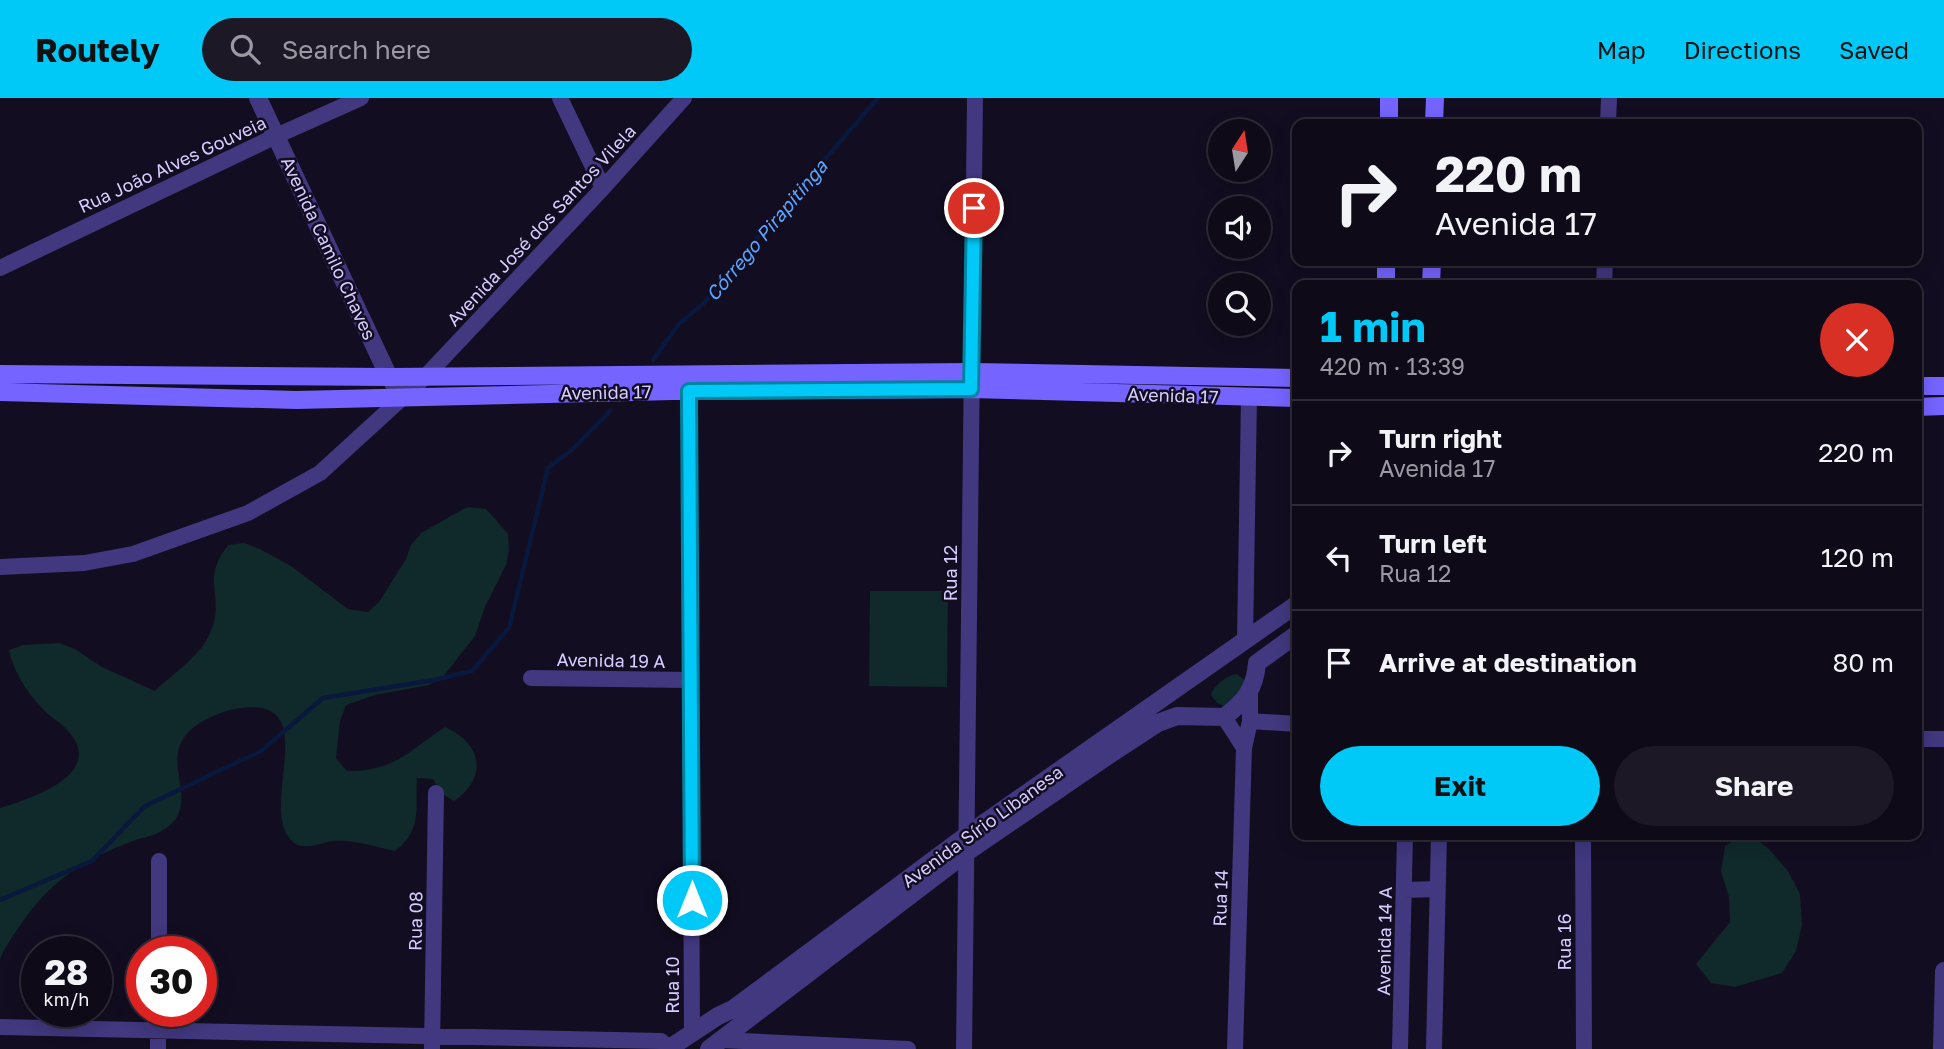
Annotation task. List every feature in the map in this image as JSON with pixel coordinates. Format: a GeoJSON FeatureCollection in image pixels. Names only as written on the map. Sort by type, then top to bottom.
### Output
{"type":"FeatureCollection","features":[{"type":"Feature","properties":{"kind":"main road"},"geometry":{"type":"LineString","coordinates":[[1389,119],[1390,98]]}},
{"type":"Feature","properties":{"kind":"main road"},"geometry":{"type":"LineString","coordinates":[[1434,119],[1435,98]]}},
{"type":"Feature","properties":{"kind":"main road","name":"Avenida 17"},"geometry":{"type":"LineString","coordinates":[[0,374],[425,377],[687,384]]}},
{"type":"Feature","properties":{"kind":"main road"},"geometry":{"type":"LineString","coordinates":[[67,394],[68,374]]}},
{"type":"Feature","properties":{"kind":"main road","name":"Avenida 17"},"geometry":{"type":"LineString","coordinates":[[0,392],[296,400],[687,384],[1292,378]]}},
{"type":"Feature","properties":{"kind":"main road","name":"Avenida 17"},"geometry":{"type":"LineString","coordinates":[[971,381],[1292,398]]}},
{"type":"Feature","properties":{"kind":"main road"},"geometry":{"type":"LineString","coordinates":[[1922,386],[1944,386]]}},
{"type":"Feature","properties":{"kind":"main road"},"geometry":{"type":"LineString","coordinates":[[1922,407],[1944,407]]}},
{"type":"Feature","properties":{"kind":"street","name":"Avenida Camilo Chaves"},"geometry":{"type":"LineString","coordinates":[[258,98],[389,377],[402,396]]}},
{"type":"Feature","properties":{"kind":"street","name":"Rua João Alves Gouveia"},"geometry":{"type":"LineString","coordinates":[[0,268],[361,98]]}},
{"type":"Feature","properties":{"kind":"street"},"geometry":{"type":"LineString","coordinates":[[560,98],[603,188]]}},
{"type":"Feature","properties":{"kind":"street","name":"Avenida José dos Santos Vilela"},"geometry":{"type":"LineString","coordinates":[[0,567],[84,563],[133,554],[248,513],[320,472],[425,377],[684,98]]}},
{"type":"Feature","properties":{"kind":"street","name":"Rua 12"},"geometry":{"type":"LineString","coordinates":[[964,1049],[975,98]]}},
{"type":"Feature","properties":{"kind":"street"},"geometry":{"type":"LineString","coordinates":[[1608,119],[1609,98]]}},
{"type":"Feature","properties":{"kind":"street","name":"Rua 10"},"geometry":{"type":"LineString","coordinates":[[687,384],[692,1032]]}},
{"type":"Feature","properties":{"kind":"street"},"geometry":{"type":"LineString","coordinates":[[1244,748],[1224,717],[1250,694],[1256,677],[1258,654],[1254,647],[1245,641],[1249,397]]}},
{"type":"Feature","properties":{"kind":"street","name":"Avenida Sírio Libanesa"},"geometry":{"type":"LineString","coordinates":[[669,1048],[733,1009],[967,844],[1184,683],[1292,608]]}},
{"type":"Feature","properties":{"kind":"street"},"geometry":{"type":"LineString","coordinates":[[1257,663],[1292,638]]}},
{"type":"Feature","properties":{"kind":"street","name":"Avenida 19 A"},"geometry":{"type":"LineString","coordinates":[[531,678],[691,680]]}},
{"type":"Feature","properties":{"kind":"street"},"geometry":{"type":"LineString","coordinates":[[1184,683],[1179,698],[1185,710],[1194,716]]}},
{"type":"Feature","properties":{"kind":"street","name":"Rua 14"},"geometry":{"type":"LineString","coordinates":[[1235,1049],[1244,748],[1250,721],[1250,694]]}},
{"type":"Feature","properties":{"kind":"street","name":"Avenida Sírio Libanesa"},"geometry":{"type":"LineString","coordinates":[[715,1044],[967,844],[1158,723],[1177,716],[1224,717]]}},
{"type":"Feature","properties":{"kind":"street"},"geometry":{"type":"LineString","coordinates":[[1250,721],[1292,724]]}},
{"type":"Feature","properties":{"kind":"street"},"geometry":{"type":"LineString","coordinates":[[1922,739],[1944,739]]}},
{"type":"Feature","properties":{"kind":"street","name":"Rua 08"},"geometry":{"type":"LineString","coordinates":[[432,1043],[436,793]]}},
{"type":"Feature","properties":{"kind":"street","name":"Avenida 14 A"},"geometry":{"type":"LineString","coordinates":[[1400,1049],[1405,840]]}},
{"type":"Feature","properties":{"kind":"street"},"geometry":{"type":"LineString","coordinates":[[1434,1049],[1438,840]]}},
{"type":"Feature","properties":{"kind":"street","name":"Rua 16"},"geometry":{"type":"LineString","coordinates":[[1583,840],[1584,1049]]}},
{"type":"Feature","properties":{"kind":"street"},"geometry":{"type":"LineString","coordinates":[[159,861],[159,936]]}},
{"type":"Feature","properties":{"kind":"street"},"geometry":{"type":"LineString","coordinates":[[1404,890],[1437,889]]}},
{"type":"Feature","properties":{"kind":"street"},"geometry":{"type":"LineString","coordinates":[[1942,1049],[1944,971]]}},
{"type":"Feature","properties":{"kind":"street"},"geometry":{"type":"LineString","coordinates":[[710,1021],[719,1023],[722,1027],[715,1044],[908,1049]]}},
{"type":"Feature","properties":{"kind":"street"},"geometry":{"type":"LineString","coordinates":[[0,1027],[432,1043],[661,1041],[669,1048]]}},
{"type":"Feature","properties":{"kind":"street"},"geometry":{"type":"LineString","coordinates":[[158,1027],[158,1049]]}},
{"type":"Feature","properties":{"kind":"green space"},"geometry":{"type":"Polygon","coordinates":[[[467,507],[486,509],[508,534],[506,565],[485,607],[475,636],[442,678],[429,685],[375,695],[346,705],[340,721],[336,758],[347,771],[378,768],[400,758],[445,727],[458,734],[474,752],[476,772],[465,792],[454,801],[441,793],[433,779],[417,778],[414,826],[404,843],[395,851],[340,841],[301,846],[292,841],[284,827],[281,809],[285,746],[283,728],[276,715],[254,707],[219,714],[187,733],[179,748],[177,763],[181,807],[175,820],[160,832],[108,851],[65,876],[30,912],[0,959],[0,808],[59,783],[71,773],[78,761],[78,747],[69,732],[29,693],[15,668],[9,650],[23,645],[59,643],[75,649],[102,667],[155,691],[196,653],[209,635],[216,604],[214,577],[220,557],[228,545],[244,543],[260,549],[291,566],[348,609],[368,612],[379,602],[406,559],[411,545],[421,533],[467,507]]]}},
{"type":"Feature","properties":{"kind":"green space"},"geometry":{"type":"Polygon","coordinates":[[[870,591],[948,591],[947,687],[869,686],[870,591]]]}},
{"type":"Feature","properties":{"kind":"green space"},"geometry":{"type":"Polygon","coordinates":[[[1237,674],[1248,686],[1226,707],[1217,703],[1211,695],[1214,688],[1237,674]]]}},
{"type":"Feature","properties":{"kind":"green space"},"geometry":{"type":"Polygon","coordinates":[[[1735,840],[1757,840],[1788,871],[1800,894],[1802,925],[1796,951],[1782,973],[1735,987],[1711,983],[1696,964],[1730,922],[1729,897],[1721,872],[1725,846],[1735,840]]]}},
{"type":"Feature","properties":{"kind":"waterway","name":"Córrego Pirapitinga"},"geometry":{"type":"LineString","coordinates":[[653,360],[679,324],[705,302],[878,98]]}},
{"type":"Feature","properties":{"kind":"waterway","name":"Córrego Pirapitinga"},"geometry":{"type":"LineString","coordinates":[[0,900],[92,861],[145,806],[261,751],[323,698],[472,671],[509,628],[548,468],[574,448],[610,411]]}},
{"type":"Feature","properties":{"kind":"route"},"geometry":{"type":"LineString","coordinates":[[692,900],[689,391],[971,389],[974,208]]}}]}
